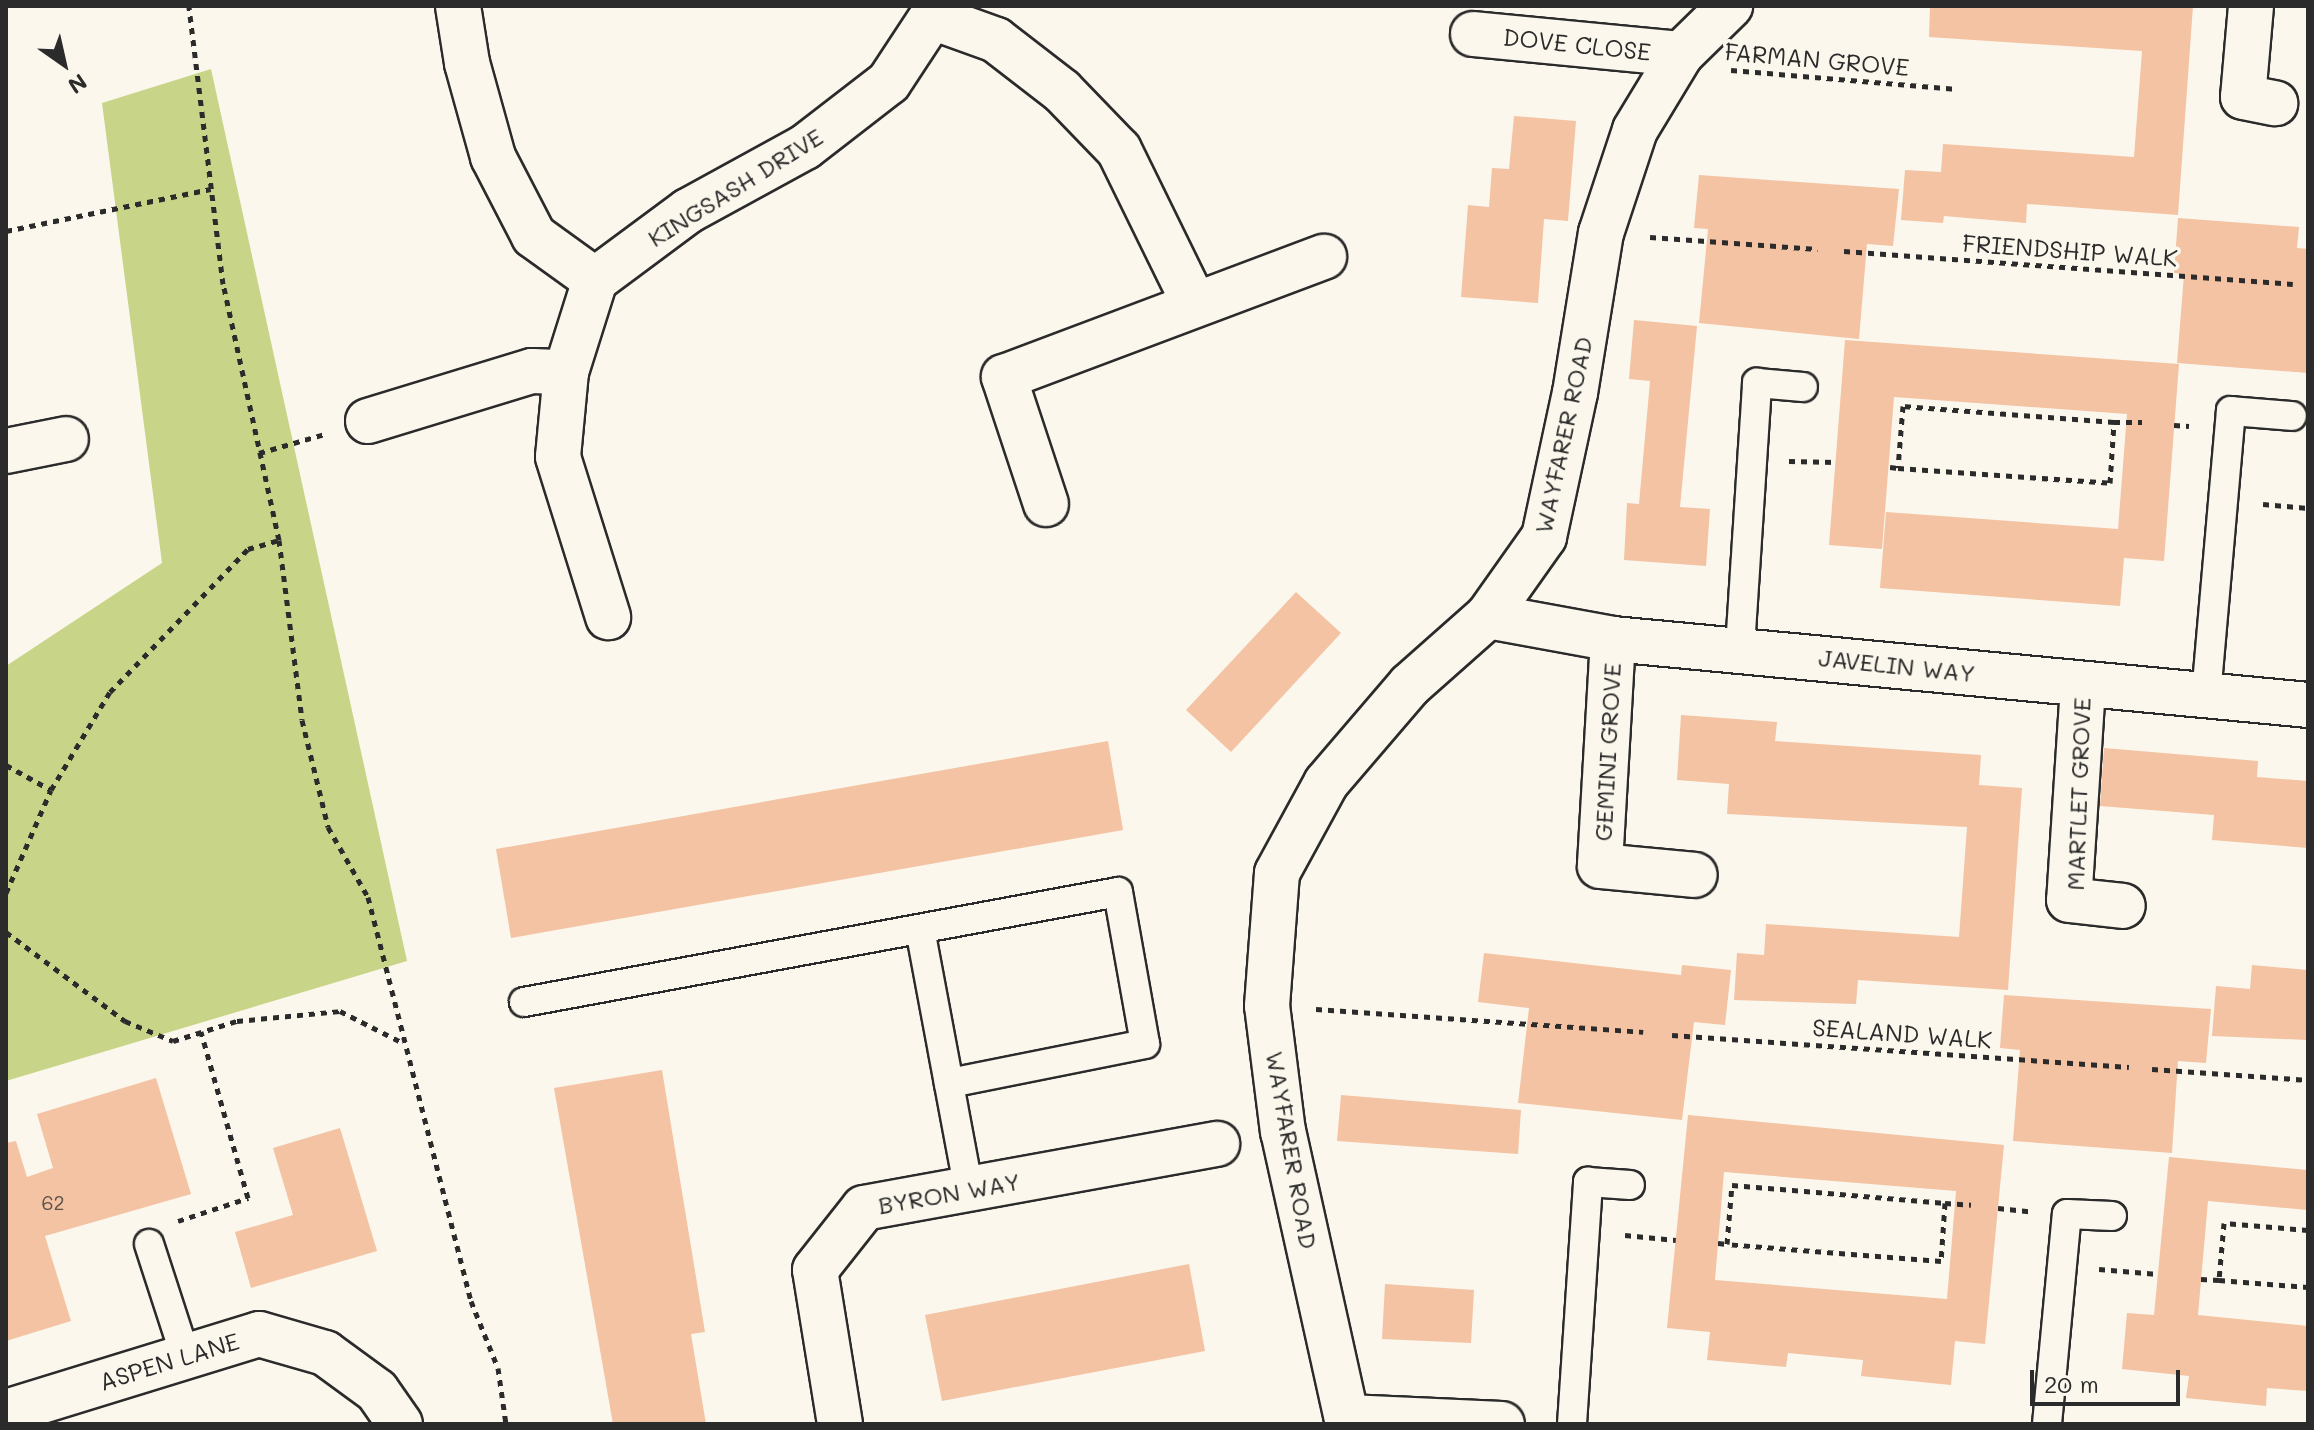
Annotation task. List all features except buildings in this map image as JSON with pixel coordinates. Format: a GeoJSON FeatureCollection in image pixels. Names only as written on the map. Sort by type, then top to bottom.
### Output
{"type":"FeatureCollection","features":[{"type":"Feature","properties":{"kind":"street"},"geometry":{"type":"LineString","coordinates":[[458,6],[467,63],[493,157],[534,236],[595,280],[566,372],[558,457],[608,617]]}},
{"type":"Feature","properties":{"kind":"street","name":"WAYFARER ROAD"},"geometry":{"type":"LineString","coordinates":[[1348,1421],[1283,1132],[1267,1006],[1277,873],[1326,783],[1410,685],[1488,616],[1544,537],[1575,393],[1601,233],[1635,130],[1677,60],[1730,6]]}},
{"type":"Feature","properties":{"kind":"street"},"geometry":{"type":"LineString","coordinates":[[2251,6],[2243,97],[2275,103]]}},
{"type":"Feature","properties":{"kind":"street"},"geometry":{"type":"LineString","coordinates":[[937,12],[996,40],[1062,91],[1119,150],[1194,303]]}},
{"type":"Feature","properties":{"kind":"street","name":"KINGSASH DRIVE"},"geometry":{"type":"LineString","coordinates":[[595,280],[688,211],[805,147],[889,82],[937,12]]}},
{"type":"Feature","properties":{"kind":"street","name":"DOVE CLOSE"},"geometry":{"type":"LineString","coordinates":[[1473,34],[1677,60]]}},
{"type":"Feature","properties":{"kind":"street"},"geometry":{"type":"LineString","coordinates":[[1046,504],[1004,377],[1194,303],[1324,257]]}},
{"type":"Feature","properties":{"kind":"street"},"geometry":{"type":"LineString","coordinates":[[368,421],[532,371],[566,372]]}},
{"type":"Feature","properties":{"kind":"street"},"geometry":{"type":"LineString","coordinates":[[6,451],[66,439]]}},
{"type":"Feature","properties":{"kind":"street","name":"JAVELIN WAY"},"geometry":{"type":"LineString","coordinates":[[1488,616],[1613,639],[1740,648],[2083,686],[2308,705]]}},
{"type":"Feature","properties":{"kind":"street","name":"GEMINI GROVE"},"geometry":{"type":"LineString","coordinates":[[1613,639],[1600,866],[1695,875]]}},
{"type":"Feature","properties":{"kind":"street","name":"MARTLET GROVE"},"geometry":{"type":"LineString","coordinates":[[2083,686],[2069,900],[2123,906]]}},
{"type":"Feature","properties":{"kind":"street","name":"BYRON WAY"},"geometry":{"type":"LineString","coordinates":[[840,1424],[815,1270],[864,1208],[1217,1144]]}},
{"type":"Feature","properties":{"kind":"street","name":"ASPEN LANE"},"geometry":{"type":"LineString","coordinates":[[6,1412],[259,1334],[325,1353],[377,1391],[400,1424]]}},
{"type":"Feature","properties":{"kind":"street"},"geometry":{"type":"LineString","coordinates":[[1348,1421],[1502,1424]]}},
{"type":"Feature","properties":{"kind":"lane"},"geometry":{"type":"LineString","coordinates":[[1740,648],[1757,383],[1803,387]]}},
{"type":"Feature","properties":{"kind":"lane"},"geometry":{"type":"LineString","coordinates":[[2206,696],[2231,411],[2292,416]]}},
{"type":"Feature","properties":{"kind":"lane"},"geometry":{"type":"LineString","coordinates":[[524,1002],[1118,892],[1145,1044],[949,1083]]}},
{"type":"Feature","properties":{"kind":"lane"},"geometry":{"type":"LineString","coordinates":[[920,929],[969,1190]]}},
{"type":"Feature","properties":{"kind":"lane"},"geometry":{"type":"LineString","coordinates":[[1572,1424],[1588,1182],[1630,1185]]}},
{"type":"Feature","properties":{"kind":"lane"},"geometry":{"type":"LineString","coordinates":[[2047,1424],[2067,1214],[2112,1216]]}},
{"type":"Feature","properties":{"kind":"lane"},"geometry":{"type":"LineString","coordinates":[[149,1244],[185,1355]]}},
{"type":"Feature","properties":{"kind":"path"},"geometry":{"type":"LineString","coordinates":[[189,6],[223,284],[279,540],[302,720],[328,827],[368,897],[402,1043],[471,1301],[498,1368],[506,1424]]}},
{"type":"Feature","properties":{"kind":"path","name":"FARMAN GROVE"},"geometry":{"type":"LineString","coordinates":[[1677,60],[1957,89]]}},
{"type":"Feature","properties":{"kind":"path"},"geometry":{"type":"LineString","coordinates":[[6,231],[211,189]]}},
{"type":"Feature","properties":{"kind":"path"},"geometry":{"type":"LineString","coordinates":[[1601,233],[1818,249]]}},
{"type":"Feature","properties":{"kind":"path","name":"FRIENDSHIP WALK"},"geometry":{"type":"LineString","coordinates":[[1844,251],[2293,284]]}},
{"type":"Feature","properties":{"kind":"path"},"geometry":{"type":"LineString","coordinates":[[1898,468],[1903,406],[2142,422]]}},
{"type":"Feature","properties":{"kind":"path"},"geometry":{"type":"LineString","coordinates":[[259,453],[368,421]]}},
{"type":"Feature","properties":{"kind":"path"},"geometry":{"type":"LineString","coordinates":[[1890,467],[2110,483],[2114,422]]}},
{"type":"Feature","properties":{"kind":"path"},"geometry":{"type":"LineString","coordinates":[[6,893],[51,790],[110,692],[248,549],[279,540]]}},
{"type":"Feature","properties":{"kind":"path"},"geometry":{"type":"LineString","coordinates":[[6,765],[51,790]]}},
{"type":"Feature","properties":{"kind":"path"},"geometry":{"type":"LineString","coordinates":[[6,932],[125,1021],[173,1041],[237,1021],[340,1011],[402,1043]]}},
{"type":"Feature","properties":{"kind":"path"},"geometry":{"type":"LineString","coordinates":[[1267,1006],[1643,1032]]}},
{"type":"Feature","properties":{"kind":"path"},"geometry":{"type":"LineString","coordinates":[[149,1244],[146,1232],[248,1198],[201,1032]]}},
{"type":"Feature","properties":{"kind":"path","name":"SEALAND WALK"},"geometry":{"type":"LineString","coordinates":[[1672,1035],[2129,1067]]}},
{"type":"Feature","properties":{"kind":"path"},"geometry":{"type":"LineString","coordinates":[[2152,1069],[2308,1080]]}},
{"type":"Feature","properties":{"kind":"path"},"geometry":{"type":"LineString","coordinates":[[1727,1244],[1732,1185],[1971,1205]]}},
{"type":"Feature","properties":{"kind":"path"},"geometry":{"type":"LineString","coordinates":[[1718,1243],[1941,1261],[1945,1203]]}},
{"type":"Feature","properties":{"kind":"path"},"geometry":{"type":"LineString","coordinates":[[2219,1280],[2224,1223],[2308,1230]]}},
{"type":"Feature","properties":{"kind":"path"},"geometry":{"type":"LineString","coordinates":[[1585,1231],[1676,1240]]}},
{"type":"Feature","properties":{"kind":"path"},"geometry":{"type":"LineString","coordinates":[[2062,1266],[2158,1274]]}},
{"type":"Feature","properties":{"kind":"path"},"geometry":{"type":"LineString","coordinates":[[2201,1279],[2308,1287]]}},
{"type":"Feature","properties":{"kind":"green space"},"geometry":{"type":"Polygon","coordinates":[[[211,69],[407,961],[6,1081],[6,666],[162,563],[102,103],[211,69]]]}}]}
